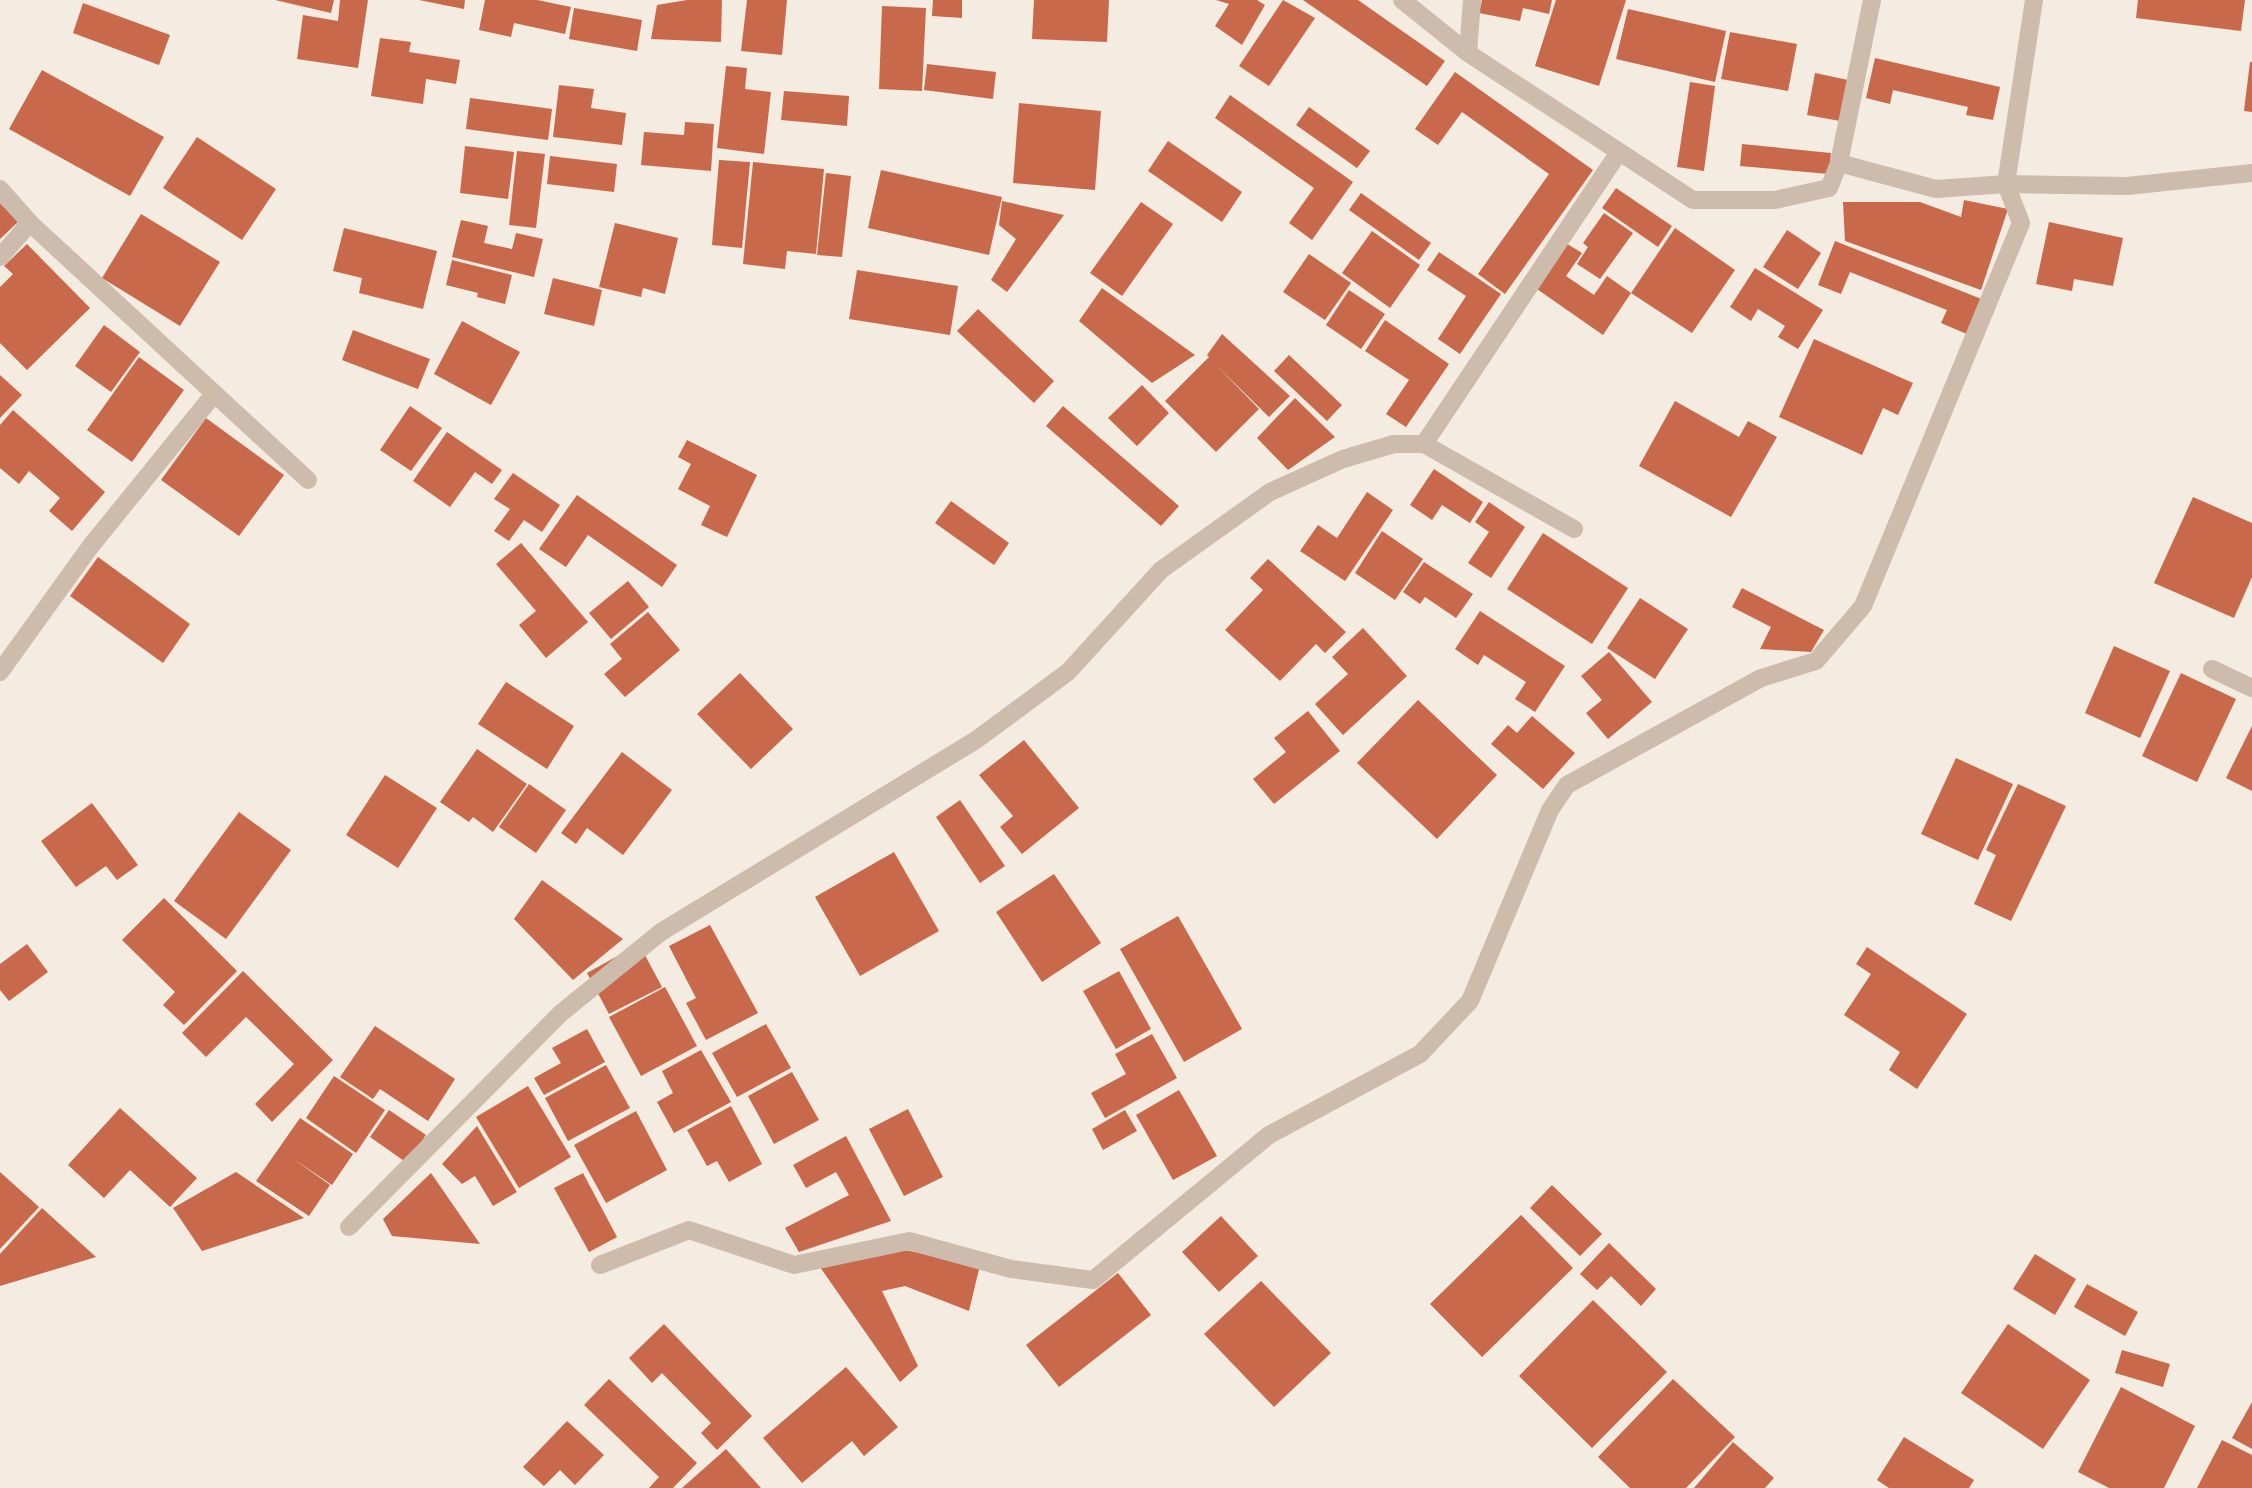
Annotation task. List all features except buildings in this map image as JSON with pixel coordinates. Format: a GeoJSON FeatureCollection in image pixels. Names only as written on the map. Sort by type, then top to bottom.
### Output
{"type":"FeatureCollection","features":[{"type":"Feature","properties":{"kind":"street"},"geometry":{"type":"LineString","coordinates":[[1402,0],[1468,53],[1693,200],[1775,200],[1829,188],[1839,163],[1872,0]]}},
{"type":"Feature","properties":{"kind":"street"},"geometry":{"type":"LineString","coordinates":[[1468,53],[1472,0]]}},
{"type":"Feature","properties":{"kind":"street"},"geometry":{"type":"LineString","coordinates":[[600,1265],[689,1230],[794,1265],[909,1241],[1012,1269],[1093,1280],[1269,1135],[1420,1054],[1470,1002],[1550,810],[1567,785],[1761,678],[1816,661],[1863,606],[2021,223],[2006,184],[2034,0]]}},
{"type":"Feature","properties":{"kind":"street"},"geometry":{"type":"LineString","coordinates":[[1424,444],[1619,152]]}},
{"type":"Feature","properties":{"kind":"street"},"geometry":{"type":"LineString","coordinates":[[1839,163],[1936,189],[2006,184],[2127,187],[2252,173]]}},
{"type":"Feature","properties":{"kind":"street"},"geometry":{"type":"LineString","coordinates":[[0,189],[30,223],[308,480]]}},
{"type":"Feature","properties":{"kind":"street"},"geometry":{"type":"LineString","coordinates":[[0,257],[30,223]]}},
{"type":"Feature","properties":{"kind":"street"},"geometry":{"type":"LineString","coordinates":[[0,672],[90,547],[214,394]]}},
{"type":"Feature","properties":{"kind":"street"},"geometry":{"type":"LineString","coordinates":[[349,1227],[561,1013],[661,932],[976,740],[1068,671],[1161,570],[1270,492],[1343,459],[1394,444],[1424,444],[1574,530]]}},
{"type":"Feature","properties":{"kind":"street"},"geometry":{"type":"LineString","coordinates":[[2212,669],[2252,688]]}}]}
